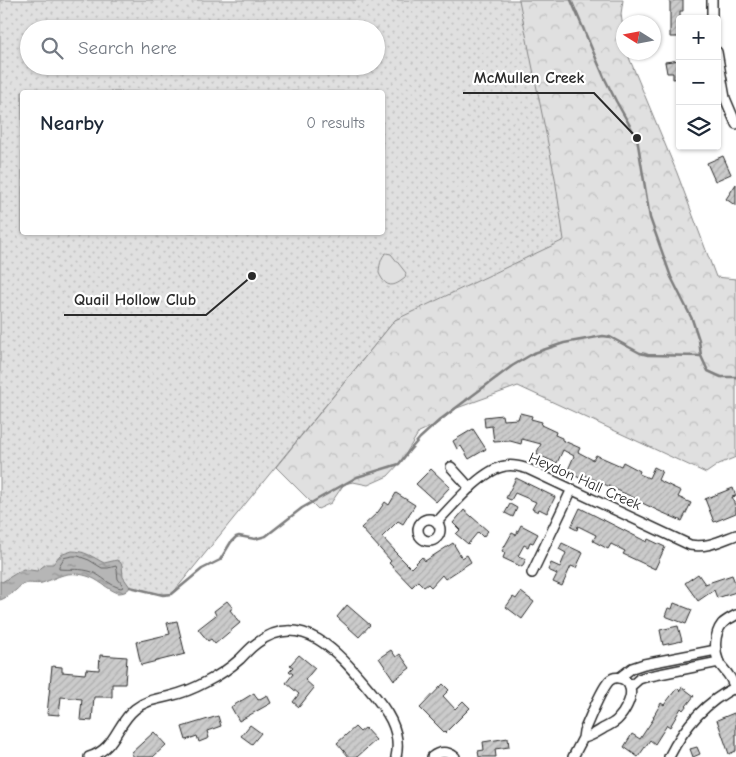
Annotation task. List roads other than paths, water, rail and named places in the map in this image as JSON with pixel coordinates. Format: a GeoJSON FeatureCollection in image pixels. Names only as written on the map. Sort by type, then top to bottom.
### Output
{"type":"FeatureCollection","features":[{"type":"Feature","properties":{"kind":"street"},"geometry":{"type":"LineString","coordinates":[[712,0],[712,15]]}},
{"type":"Feature","properties":{"kind":"street"},"geometry":{"type":"LineString","coordinates":[[719,60],[726,98],[736,124]]}},
{"type":"Feature","properties":{"kind":"street","name":"Heydon Hall Creek"},"geometry":{"type":"LineString","coordinates":[[436,522],[490,471],[507,465],[528,469],[690,545],[711,545],[736,535]]}},
{"type":"Feature","properties":{"kind":"street"},"geometry":{"type":"LineString","coordinates":[[451,467],[470,488]]}},
{"type":"Feature","properties":{"kind":"street"},"geometry":{"type":"LineString","coordinates":[[532,573],[572,489]]}},
{"type":"Feature","properties":{"kind":"street"},"geometry":{"type":"LineString","coordinates":[[669,757],[693,719],[707,705],[724,693],[736,688],[729,675],[720,665],[716,654],[716,642],[722,624],[736,615]]}},
{"type":"Feature","properties":{"kind":"street"},"geometry":{"type":"LineString","coordinates":[[89,757],[100,752],[112,742],[128,716],[140,705],[149,700],[171,696],[204,683],[234,665],[256,643],[266,637],[294,630],[312,635],[321,640],[370,690],[393,723],[398,739],[396,757]]}},
{"type":"Feature","properties":{"kind":"street"},"geometry":{"type":"LineString","coordinates":[[619,678],[632,668],[644,664],[716,650]]}},
{"type":"Feature","properties":{"kind":"street"},"geometry":{"type":"LineString","coordinates":[[630,687],[639,679],[645,677],[719,662]]}},
{"type":"Feature","properties":{"kind":"street"},"geometry":{"type":"LineString","coordinates":[[573,757],[583,738],[584,730],[609,681],[613,678],[623,679],[630,687],[631,695],[624,711],[617,720],[589,738],[583,738]]}},
{"type":"Feature","properties":{"kind":"street"},"geometry":{"type":"LineString","coordinates":[[432,757],[440,753],[447,753],[455,757]]}},
{"type":"Feature","properties":{"kind":"water"},"geometry":{"type":"Polygon","coordinates":[[[72,551],[85,553],[104,563],[117,560],[122,565],[123,577],[130,587],[125,592],[118,593],[91,577],[80,574],[68,574],[42,583],[24,584],[0,600],[0,581],[2,582],[23,569],[37,571],[46,564],[53,564],[60,555],[72,551]]]}},
{"type":"Feature","properties":{"kind":"waterway"},"geometry":{"type":"LineString","coordinates":[[571,0],[604,77],[637,138],[650,218],[671,277],[692,319],[699,340],[701,356],[708,371],[721,377],[736,377]]}},
{"type":"Feature","properties":{"kind":"waterway"},"geometry":{"type":"LineString","coordinates":[[130,587],[163,595],[172,594],[202,569],[220,560],[236,537],[255,539],[266,536],[302,508],[357,477],[399,464],[420,438],[441,419],[512,366],[534,353],[564,343],[603,336],[610,337],[640,353],[648,355],[701,356]]}},
{"type":"Feature","properties":{"kind":"place","name":"McMullen Creek"},"geometry":{"type":"Point","coordinates":[637,138]}},
{"type":"Feature","properties":{"kind":"place","name":"Quail Hollow Club"},"geometry":{"type":"Point","coordinates":[252,276]}}]}
